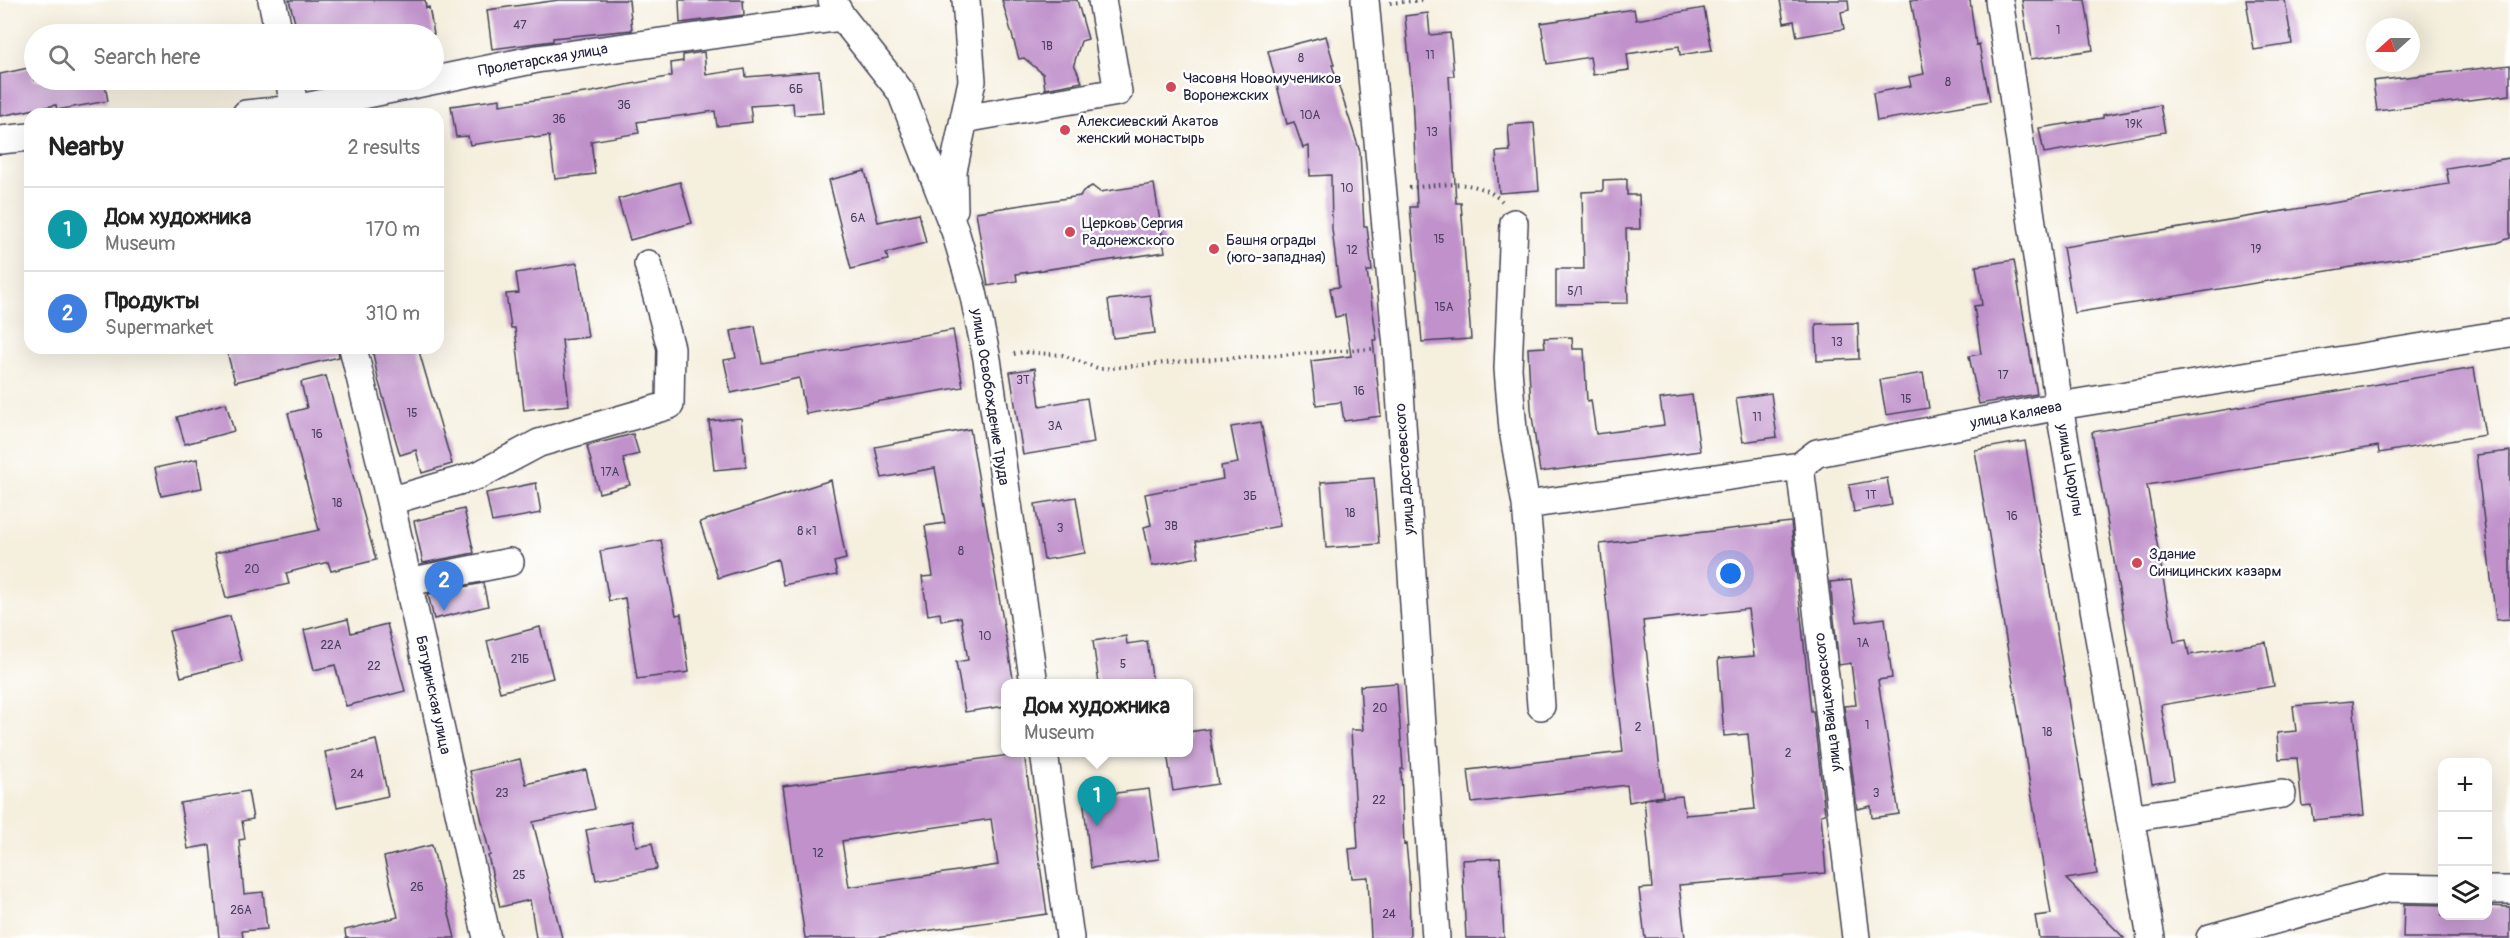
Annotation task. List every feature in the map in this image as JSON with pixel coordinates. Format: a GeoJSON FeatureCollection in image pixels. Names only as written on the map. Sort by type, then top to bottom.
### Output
{"type":"FeatureCollection","features":[{"type":"Feature","properties":{"kind":"street"},"geometry":{"type":"LineString","coordinates":[[272,0],[277,24]]}},
{"type":"Feature","properties":{"kind":"street"},"geometry":{"type":"LineString","coordinates":[[955,231],[953,171],[972,81],[966,0]]}},
{"type":"Feature","properties":{"kind":"street"},"geometry":{"type":"LineString","coordinates":[[964,119],[1118,92],[1102,0]]}},
{"type":"Feature","properties":{"kind":"street","name":"улица Достоевского"},"geometry":{"type":"LineString","coordinates":[[1365,0],[1397,347],[1436,938]]}},
{"type":"Feature","properties":{"kind":"street","name":"улица Цюрупы"},"geometry":{"type":"LineString","coordinates":[[1999,0],[2059,406],[2151,938]]}},
{"type":"Feature","properties":{"kind":"street","name":"Пролетарская улица"},"geometry":{"type":"LineString","coordinates":[[444,79],[537,59],[837,8]]}},
{"type":"Feature","properties":{"kind":"street","name":"улица Освобождение Труда"},"geometry":{"type":"LineString","coordinates":[[837,8],[901,92],[955,231],[987,359],[1033,679]]}},
{"type":"Feature","properties":{"kind":"street"},"geometry":{"type":"LineString","coordinates":[[291,90],[294,108]]}},
{"type":"Feature","properties":{"kind":"street","name":"Пролетарская улица"},"geometry":{"type":"LineString","coordinates":[[309,108],[393,90]]}},
{"type":"Feature","properties":{"kind":"street"},"geometry":{"type":"LineString","coordinates":[[0,140],[24,138]]}},
{"type":"Feature","properties":{"kind":"street"},"geometry":{"type":"LineString","coordinates":[[1514,223],[1508,369],[1513,430],[1526,505],[1541,706]]}},
{"type":"Feature","properties":{"kind":"street"},"geometry":{"type":"LineString","coordinates":[[390,501],[479,475],[539,443],[670,405],[671,348],[648,264]]}},
{"type":"Feature","properties":{"kind":"street","name":"улица Каляева"},"geometry":{"type":"LineString","coordinates":[[1526,505],[1800,466],[1817,453],[2059,406],[2510,333]]}},
{"type":"Feature","properties":{"kind":"street","name":"Батуринская улица"},"geometry":{"type":"LineString","coordinates":[[354,354],[390,501],[487,938]]}},
{"type":"Feature","properties":{"kind":"street","name":"улица Вайцеховского"},"geometry":{"type":"LineString","coordinates":[[1800,466],[1856,938]]}},
{"type":"Feature","properties":{"kind":"street"},"geometry":{"type":"LineString","coordinates":[[408,582],[510,562]]}},
{"type":"Feature","properties":{"kind":"street"},"geometry":{"type":"LineString","coordinates":[[1045,757],[1070,938]]}},
{"type":"Feature","properties":{"kind":"street"},"geometry":{"type":"LineString","coordinates":[[2130,818],[2282,794]]}},
{"type":"Feature","properties":{"kind":"street"},"geometry":{"type":"LineString","coordinates":[[2210,938],[2390,888],[2438,889]]}},
{"type":"Feature","properties":{"kind":"street"},"geometry":{"type":"LineString","coordinates":[[2492,890],[2510,890]]}},
{"type":"Feature","properties":{"kind":"path"},"geometry":{"type":"LineString","coordinates":[[1382,191],[1449,184],[1482,187],[1501,199],[1514,223]]}},
{"type":"Feature","properties":{"kind":"path"},"geometry":{"type":"LineString","coordinates":[[987,359],[1024,352],[1062,355],[1100,369],[1397,347]]}},
{"type":"Feature","properties":{"kind":"building"},"geometry":{"type":"Polygon","coordinates":[[[289,0],[425,0],[426,8],[429,7],[432,24],[295,24],[289,0]]]}},
{"type":"Feature","properties":{"kind":"building"},"geometry":{"type":"Polygon","coordinates":[[[559,0],[629,0],[632,30],[553,38],[553,41],[492,49],[487,10],[559,0]]]}},
{"type":"Feature","properties":{"kind":"building"},"geometry":{"type":"Polygon","coordinates":[[[679,0],[743,0],[744,15],[680,23],[679,0]]]}},
{"type":"Feature","properties":{"kind":"building"},"geometry":{"type":"Polygon","coordinates":[[[1002,0],[1077,0],[1088,39],[1081,41],[1074,64],[1082,82],[1045,89],[1043,74],[1024,58],[1019,59],[1002,0]]]}},
{"type":"Feature","properties":{"kind":"building"},"geometry":{"type":"Polygon","coordinates":[[[1780,0],[1848,0],[1849,10],[1841,12],[1844,29],[1797,37],[1794,21],[1784,23],[1780,0]]]}},
{"type":"Feature","properties":{"kind":"building"},"geometry":{"type":"Polygon","coordinates":[[[1911,0],[1970,0],[1976,45],[1979,44],[1990,101],[1877,121],[1873,93],[1911,86],[1909,77],[1924,74],[1911,0]]]}},
{"type":"Feature","properties":{"kind":"building"},"geometry":{"type":"Polygon","coordinates":[[[2022,0],[2085,0],[2093,50],[2031,59],[2022,0]]]}},
{"type":"Feature","properties":{"kind":"building"},"geometry":{"type":"Polygon","coordinates":[[[2246,0],[2285,0],[2292,44],[2254,50],[2246,0]]]}},
{"type":"Feature","properties":{"kind":"building"},"geometry":{"type":"Polygon","coordinates":[[[1704,8],[1712,50],[1680,55],[1679,46],[1627,54],[1629,70],[1593,75],[1590,57],[1547,64],[1541,23],[1634,9],[1636,20],[1704,8]]]}},
{"type":"Feature","properties":{"kind":"building"},"geometry":{"type":"Polygon","coordinates":[[[1428,13],[1430,35],[1450,33],[1454,76],[1449,76],[1456,203],[1461,203],[1471,339],[1422,342],[1410,207],[1417,207],[1412,93],[1405,16],[1428,13]]]}},
{"type":"Feature","properties":{"kind":"building"},"geometry":{"type":"Polygon","coordinates":[[[1326,36],[1334,65],[1332,65],[1360,152],[1364,226],[1367,226],[1372,271],[1367,271],[1377,340],[1373,340],[1381,416],[1344,421],[1341,402],[1316,405],[1311,361],[1351,356],[1345,315],[1335,317],[1330,288],[1339,287],[1332,229],[1331,175],[1310,176],[1309,146],[1303,148],[1294,122],[1287,124],[1268,51],[1326,36]]]}},
{"type":"Feature","properties":{"kind":"building"},"geometry":{"type":"Polygon","coordinates":[[[704,52],[706,75],[745,69],[746,77],[819,71],[823,113],[794,115],[793,103],[750,106],[752,122],[717,126],[715,111],[637,122],[639,133],[591,141],[595,174],[555,179],[549,136],[534,138],[533,136],[470,145],[468,136],[456,137],[451,106],[500,99],[500,105],[592,92],[672,76],[671,63],[683,61],[683,55],[704,52]]]}},
{"type":"Feature","properties":{"kind":"building"},"geometry":{"type":"Polygon","coordinates":[[[2510,65],[2510,95],[2377,111],[2373,81],[2510,65]]]}},
{"type":"Feature","properties":{"kind":"building"},"geometry":{"type":"Polygon","coordinates":[[[24,69],[24,90],[106,90],[108,101],[68,108],[57,108],[56,105],[24,108],[24,111],[0,116],[0,74],[24,69]]]}},
{"type":"Feature","properties":{"kind":"building"},"geometry":{"type":"Polygon","coordinates":[[[2160,105],[2165,132],[2044,153],[2039,128],[2103,118],[2103,115],[2160,105]]]}},
{"type":"Feature","properties":{"kind":"building"},"geometry":{"type":"Polygon","coordinates":[[[1534,123],[1539,190],[1499,193],[1496,152],[1510,151],[1508,125],[1534,123]]]}},
{"type":"Feature","properties":{"kind":"building"},"geometry":{"type":"Polygon","coordinates":[[[2510,158],[2510,238],[2497,243],[2074,313],[2063,247],[2449,184],[2446,168],[2510,158]]]}},
{"type":"Feature","properties":{"kind":"building"},"geometry":{"type":"Polygon","coordinates":[[[865,171],[878,222],[919,213],[926,243],[886,253],[888,260],[851,269],[829,180],[865,171]]]}},
{"type":"Feature","properties":{"kind":"building"},"geometry":{"type":"Polygon","coordinates":[[[1627,179],[1627,195],[1639,195],[1640,229],[1626,229],[1628,303],[1556,304],[1556,269],[1584,269],[1582,192],[1603,191],[1603,180],[1627,179]]]}},
{"type":"Feature","properties":{"kind":"building"},"geometry":{"type":"Polygon","coordinates":[[[680,182],[692,223],[630,240],[618,199],[680,182]]]}},
{"type":"Feature","properties":{"kind":"building","name":"Церковь Сергия Радонежского"},"geometry":{"type":"Polygon","coordinates":[[[1154,184],[1165,252],[1016,274],[1017,281],[988,286],[976,212],[1080,196],[1083,191],[1092,186],[1100,192],[1154,184]]]}},
{"type":"Feature","properties":{"kind":"building"},"geometry":{"type":"Polygon","coordinates":[[[2014,260],[2037,394],[1979,404],[1969,356],[1981,354],[1974,306],[1982,305],[1976,266],[2014,260]]]}},
{"type":"Feature","properties":{"kind":"building"},"geometry":{"type":"Polygon","coordinates":[[[577,263],[588,337],[562,340],[569,405],[524,410],[515,328],[511,328],[506,294],[519,293],[516,273],[577,263]]]}},
{"type":"Feature","properties":{"kind":"building"},"geometry":{"type":"Polygon","coordinates":[[[1150,295],[1155,333],[1113,338],[1108,300],[1150,295]]]}},
{"type":"Feature","properties":{"kind":"building"},"geometry":{"type":"Polygon","coordinates":[[[1858,323],[1859,359],[1817,361],[1816,324],[1858,323]]]}},
{"type":"Feature","properties":{"kind":"building"},"geometry":{"type":"Polygon","coordinates":[[[755,326],[762,363],[953,330],[963,387],[806,414],[799,378],[731,393],[724,360],[736,358],[731,331],[755,326]]]}},
{"type":"Feature","properties":{"kind":"building"},"geometry":{"type":"Polygon","coordinates":[[[1572,337],[1573,349],[1584,349],[1587,401],[1591,400],[1596,434],[1664,425],[1660,399],[1692,395],[1700,451],[1540,472],[1531,409],[1528,348],[1545,347],[1544,338],[1572,337]]]}},
{"type":"Feature","properties":{"kind":"building"},"geometry":{"type":"Polygon","coordinates":[[[228,354],[339,354],[339,357],[235,382],[228,354]]]}},
{"type":"Feature","properties":{"kind":"building"},"geometry":{"type":"Polygon","coordinates":[[[373,354],[420,354],[452,464],[422,473],[416,450],[400,455],[373,354]]]}},
{"type":"Feature","properties":{"kind":"building"},"geometry":{"type":"Polygon","coordinates":[[[1035,368],[1040,406],[1087,398],[1094,443],[1023,455],[1010,372],[1035,368]]]}},
{"type":"Feature","properties":{"kind":"building","name":"Здание Синицинских казарм"},"geometry":{"type":"Polygon","coordinates":[[[2474,368],[2485,435],[2379,453],[2378,446],[2147,485],[2174,642],[2186,640],[2189,655],[2266,642],[2274,686],[2161,705],[2174,780],[2152,784],[2092,432],[2474,368]]]}},
{"type":"Feature","properties":{"kind":"building"},"geometry":{"type":"Polygon","coordinates":[[[1923,373],[1929,408],[1886,415],[1880,380],[1923,373]]]}},
{"type":"Feature","properties":{"kind":"building"},"geometry":{"type":"Polygon","coordinates":[[[326,376],[376,560],[331,571],[328,562],[286,573],[289,584],[226,598],[215,553],[319,530],[288,413],[307,408],[301,382],[326,376]]]}},
{"type":"Feature","properties":{"kind":"building"},"geometry":{"type":"Polygon","coordinates":[[[1771,393],[1777,437],[1743,442],[1736,398],[1771,393]]]}},
{"type":"Feature","properties":{"kind":"building"},"geometry":{"type":"Polygon","coordinates":[[[226,403],[234,431],[185,444],[177,417],[226,403]]]}},
{"type":"Feature","properties":{"kind":"building"},"geometry":{"type":"Polygon","coordinates":[[[741,418],[746,467],[714,470],[709,421],[741,418]]]}},
{"type":"Feature","properties":{"kind":"building"},"geometry":{"type":"Polygon","coordinates":[[[1261,422],[1280,526],[1196,541],[1199,557],[1152,566],[1144,527],[1151,525],[1145,494],[1223,479],[1221,466],[1238,463],[1231,427],[1261,422]]]}},
{"type":"Feature","properties":{"kind":"building"},"geometry":{"type":"Polygon","coordinates":[[[970,429],[1013,679],[1001,679],[1001,707],[965,712],[956,662],[968,660],[961,617],[941,621],[940,613],[928,615],[922,577],[933,576],[925,526],[945,523],[935,468],[882,478],[875,447],[970,429]]]}},
{"type":"Feature","properties":{"kind":"building"},"geometry":{"type":"Polygon","coordinates":[[[633,434],[639,454],[623,458],[630,485],[599,493],[587,446],[633,434]]]}},
{"type":"Feature","properties":{"kind":"building"},"geometry":{"type":"Polygon","coordinates":[[[2025,441],[2097,874],[2066,879],[2124,938],[2039,938],[2035,916],[2051,914],[1975,450],[2025,441]]]}},
{"type":"Feature","properties":{"kind":"building"},"geometry":{"type":"Polygon","coordinates":[[[2510,451],[2510,619],[2496,620],[2476,455],[2510,451]]]}},
{"type":"Feature","properties":{"kind":"building"},"geometry":{"type":"Polygon","coordinates":[[[197,459],[202,488],[161,496],[155,468],[197,459]]]}},
{"type":"Feature","properties":{"kind":"building"},"geometry":{"type":"Polygon","coordinates":[[[1374,478],[1379,544],[1326,548],[1321,482],[1374,478]]]}},
{"type":"Feature","properties":{"kind":"building"},"geometry":{"type":"Polygon","coordinates":[[[1887,478],[1892,505],[1854,512],[1849,485],[1887,478]]]}},
{"type":"Feature","properties":{"kind":"building"},"geometry":{"type":"Polygon","coordinates":[[[831,480],[846,559],[834,562],[837,575],[783,585],[778,559],[718,578],[700,522],[831,480]]]}},
{"type":"Feature","properties":{"kind":"building"},"geometry":{"type":"Polygon","coordinates":[[[536,483],[541,513],[492,522],[486,493],[536,483]]]}},
{"type":"Feature","properties":{"kind":"building"},"geometry":{"type":"Polygon","coordinates":[[[1076,497],[1085,553],[1044,560],[1035,504],[1076,497]]]}},
{"type":"Feature","properties":{"kind":"building"},"geometry":{"type":"Polygon","coordinates":[[[464,509],[474,553],[423,563],[414,521],[464,509]]]}},
{"type":"Feature","properties":{"kind":"building"},"geometry":{"type":"Polygon","coordinates":[[[1791,522],[1811,711],[1813,711],[1825,814],[1821,815],[1826,873],[1679,885],[1685,938],[1645,938],[1639,889],[1652,888],[1644,799],[1629,802],[1627,785],[1472,803],[1468,770],[1623,752],[1600,544],[1791,522]],[[1748,609],[1643,621],[1663,796],[1644,799],[1682,796],[1685,815],[1755,809],[1748,734],[1724,736],[1718,659],[1754,656],[1748,609]]]}},
{"type":"Feature","properties":{"kind":"building"},"geometry":{"type":"Polygon","coordinates":[[[661,540],[676,615],[681,614],[689,672],[637,679],[625,598],[609,601],[600,551],[661,540]]]}},
{"type":"Feature","properties":{"kind":"building"},"geometry":{"type":"Polygon","coordinates":[[[1851,580],[1857,622],[1885,618],[1892,678],[1878,680],[1899,814],[1872,818],[1871,806],[1857,809],[1844,706],[1856,705],[1851,663],[1839,665],[1830,582],[1851,580]]]}},
{"type":"Feature","properties":{"kind":"building"},"geometry":{"type":"Polygon","coordinates":[[[483,583],[488,606],[434,619],[428,594],[483,583]]]}},
{"type":"Feature","properties":{"kind":"building"},"geometry":{"type":"Polygon","coordinates":[[[230,616],[242,661],[181,677],[169,631],[230,616]]]}},
{"type":"Feature","properties":{"kind":"building"},"geometry":{"type":"Polygon","coordinates":[[[348,619],[351,633],[387,624],[405,691],[346,706],[335,665],[314,670],[304,630],[348,619]]]}},
{"type":"Feature","properties":{"kind":"building"},"geometry":{"type":"Polygon","coordinates":[[[540,627],[553,678],[500,692],[487,641],[540,627]]]}},
{"type":"Feature","properties":{"kind":"building"},"geometry":{"type":"Polygon","coordinates":[[[1126,636],[1127,644],[1147,641],[1152,679],[1098,679],[1093,641],[1126,636]]]}},
{"type":"Feature","properties":{"kind":"building"},"geometry":{"type":"Polygon","coordinates":[[[1397,683],[1403,769],[1401,769],[1404,845],[1406,844],[1409,873],[1410,938],[1371,938],[1368,877],[1352,878],[1349,849],[1358,848],[1351,730],[1363,730],[1360,686],[1397,683]]]}},
{"type":"Feature","properties":{"kind":"building"},"geometry":{"type":"Polygon","coordinates":[[[2353,701],[2364,815],[2313,820],[2311,805],[2302,806],[2297,758],[2279,759],[2277,733],[2296,731],[2293,706],[2353,701]]]}},
{"type":"Feature","properties":{"kind":"building"},"geometry":{"type":"Polygon","coordinates":[[[1209,729],[1218,784],[1173,791],[1168,757],[1193,757],[1193,731],[1209,729]]]}},
{"type":"Feature","properties":{"kind":"building"},"geometry":{"type":"Polygon","coordinates":[[[376,740],[388,796],[337,807],[325,752],[376,740]]]}},
{"type":"Feature","properties":{"kind":"building"},"geometry":{"type":"Polygon","coordinates":[[[1001,756],[1025,757],[1047,914],[875,938],[805,938],[783,786],[1001,756]],[[991,819],[842,841],[849,887],[998,865],[991,819]]]}},
{"type":"Feature","properties":{"kind":"building"},"geometry":{"type":"Polygon","coordinates":[[[520,759],[526,784],[586,770],[595,809],[533,822],[562,938],[536,938],[530,900],[500,907],[488,856],[490,855],[470,771],[520,759]]]}},
{"type":"Feature","properties":{"kind":"building"},"geometry":{"type":"Polygon","coordinates":[[[1149,789],[1159,859],[1091,868],[1083,797],[1149,789]]]}},
{"type":"Feature","properties":{"kind":"building"},"geometry":{"type":"Polygon","coordinates":[[[248,791],[253,819],[242,821],[245,839],[239,840],[244,894],[263,892],[267,929],[242,931],[243,938],[219,938],[210,845],[188,849],[180,803],[248,791]]]}},
{"type":"Feature","properties":{"kind":"building"},"geometry":{"type":"Polygon","coordinates":[[[632,821],[636,846],[652,843],[657,869],[596,880],[586,830],[632,821]]]}},
{"type":"Feature","properties":{"kind":"building"},"geometry":{"type":"Polygon","coordinates":[[[432,845],[455,938],[346,938],[345,930],[398,917],[384,857],[432,845]]]}},
{"type":"Feature","properties":{"kind":"building"},"geometry":{"type":"Polygon","coordinates":[[[1500,858],[1504,938],[1466,938],[1462,860],[1500,858]]]}},
{"type":"Feature","properties":{"kind":"building"},"geometry":{"type":"Polygon","coordinates":[[[2404,904],[2438,905],[2438,920],[2492,920],[2492,906],[2510,907],[2510,938],[2403,938],[2404,904]]]}},
{"type":"Feature","properties":{"kind":"place","name":"Часовня Новомучеников Воронежских"},"geometry":{"type":"Point","coordinates":[1171,87]}},
{"type":"Feature","properties":{"kind":"place","name":"Алексиевский Акатов женский монастырь"},"geometry":{"type":"Point","coordinates":[1065,130]}},
{"type":"Feature","properties":{"kind":"place","name":"Церковь Сергия Радонежского"},"geometry":{"type":"Point","coordinates":[1070,232]}},
{"type":"Feature","properties":{"kind":"place","name":"Башня ограды (юго-западная)"},"geometry":{"type":"Point","coordinates":[1214,249]}},
{"type":"Feature","properties":{"kind":"place","name":"Здание Синицинских казарм"},"geometry":{"type":"Point","coordinates":[2137,563]}},
{"type":"Feature","properties":{"kind":"place","name":"Продукты"},"geometry":{"type":"Point","coordinates":[444,611]}},
{"type":"Feature","properties":{"kind":"place","name":"Дом художника"},"geometry":{"type":"Point","coordinates":[1097,826]}}]}
